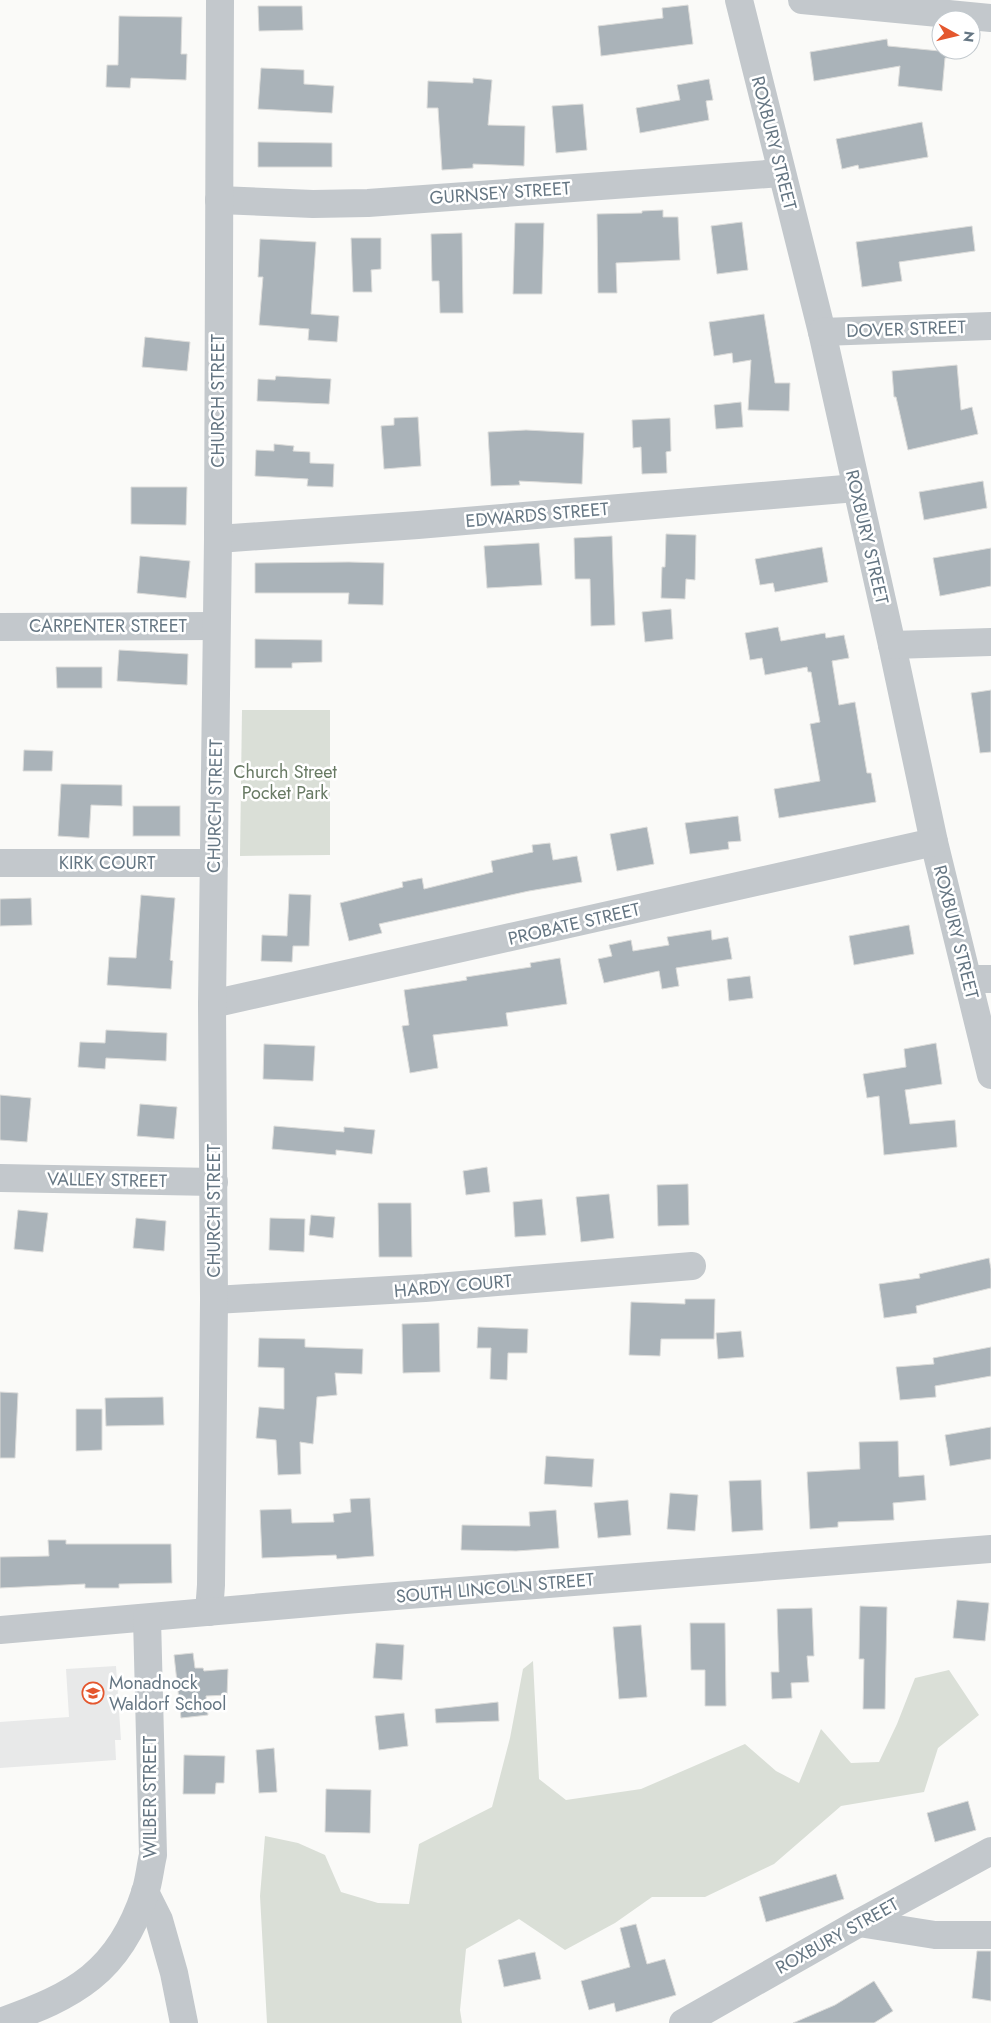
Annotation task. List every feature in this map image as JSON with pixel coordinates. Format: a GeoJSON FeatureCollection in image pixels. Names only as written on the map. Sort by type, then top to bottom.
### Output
{"type":"FeatureCollection","features":[{"type":"Feature","properties":{"kind":"street","name":"CHURCH STREET"},"geometry":{"type":"LineString","coordinates":[[209,1612],[211,1585],[214,1300],[212,1004],[218,539],[220,0]]}},
{"type":"Feature","properties":{"kind":"street","name":"ROXBURY STREET"},"geometry":{"type":"LineString","coordinates":[[739,0],[822,332],[934,842],[979,979],[991,1075]]}},
{"type":"Feature","properties":{"kind":"street"},"geometry":{"type":"LineString","coordinates":[[802,0],[991,18]]}},
{"type":"Feature","properties":{"kind":"street","name":"GURNSEY STREET"},"geometry":{"type":"LineString","coordinates":[[219,200],[313,204],[368,203],[781,173]]}},
{"type":"Feature","properties":{"kind":"street","name":"DOVER STREET"},"geometry":{"type":"LineString","coordinates":[[822,332],[991,326]]}},
{"type":"Feature","properties":{"kind":"street","name":"EDWARDS STREET"},"geometry":{"type":"LineString","coordinates":[[218,539],[418,525],[856,488]]}},
{"type":"Feature","properties":{"kind":"street","name":"CARPENTER STREET"},"geometry":{"type":"LineString","coordinates":[[0,627],[216,626]]}},
{"type":"Feature","properties":{"kind":"street"},"geometry":{"type":"LineString","coordinates":[[892,645],[991,642]]}},
{"type":"Feature","properties":{"kind":"street","name":"PROBATE STREET"},"geometry":{"type":"LineString","coordinates":[[212,1004],[934,842]]}},
{"type":"Feature","properties":{"kind":"street","name":"KIRK COURT"},"geometry":{"type":"LineString","coordinates":[[0,862],[214,863]]}},
{"type":"Feature","properties":{"kind":"street","name":"VALLEY STREET"},"geometry":{"type":"LineString","coordinates":[[0,1178],[214,1182]]}},
{"type":"Feature","properties":{"kind":"street","name":"HARDY COURT"},"geometry":{"type":"LineString","coordinates":[[214,1300],[426,1288],[692,1266]]}},
{"type":"Feature","properties":{"kind":"street","name":"SOUTH LINCOLN STREET"},"geometry":{"type":"LineString","coordinates":[[0,1630],[991,1549]]}},
{"type":"Feature","properties":{"kind":"street","name":"WILBER STREET"},"geometry":{"type":"LineString","coordinates":[[0,2022],[71,1992],[93,1977],[116,1952],[132,1925],[145,1892],[153,1855],[147,1618]]}},
{"type":"Feature","properties":{"kind":"street","name":"ROXBURY STREET"},"geometry":{"type":"LineString","coordinates":[[683,2023],[991,1851]]}},
{"type":"Feature","properties":{"kind":"street"},"geometry":{"type":"LineString","coordinates":[[145,1892],[159,1920],[174,1973],[184,2023]]}},
{"type":"Feature","properties":{"kind":"street"},"geometry":{"type":"LineString","coordinates":[[859,1923],[935,1935],[991,1935]]}},
{"type":"Feature","properties":{"kind":"shaded area","name":"Monadnock Waldorf School"},"geometry":{"type":"Polygon","coordinates":[[[116,1666],[121,1740],[115,1740],[116,1760],[0,1768],[0,1722],[69,1717],[66,1669],[116,1666]]]}},
{"type":"Feature","properties":{"kind":"green space","name":"Church Street Pocket Park"},"geometry":{"type":"Polygon","coordinates":[[[242,710],[330,710],[330,855],[240,856],[242,710]]]}},
{"type":"Feature","properties":{"kind":"green space"},"geometry":{"type":"Polygon","coordinates":[[[533,1661],[539,1779],[566,1800],[641,1789],[745,1744],[776,1771],[799,1783],[821,1729],[851,1763],[879,1762],[897,1724],[915,1678],[949,1670],[979,1715],[938,1748],[924,1792],[841,1806],[774,1864],[705,1897],[652,1897],[615,1923],[565,1950],[519,1919],[466,1949],[460,2010],[462,2023],[267,2023],[260,1896],[265,1836],[298,1843],[325,1855],[341,1892],[378,1903],[409,1904],[419,1844],[492,1807],[510,1738],[523,1669],[533,1661]]]}},
{"type":"Feature","properties":{"kind":"building"},"geometry":{"type":"Polygon","coordinates":[[[688,5],[693,44],[601,56],[598,26],[663,18],[662,8],[688,5]]]}},
{"type":"Feature","properties":{"kind":"building"},"geometry":{"type":"Polygon","coordinates":[[[258,6],[302,6],[303,30],[259,31],[258,6]]]}},
{"type":"Feature","properties":{"kind":"building"},"geometry":{"type":"Polygon","coordinates":[[[119,16],[182,17],[181,54],[187,54],[186,80],[131,78],[130,88],[106,87],[107,65],[118,65],[119,16]]]}},
{"type":"Feature","properties":{"kind":"building"},"geometry":{"type":"Polygon","coordinates":[[[887,39],[888,46],[931,50],[931,60],[945,60],[942,91],[898,86],[900,66],[814,81],[810,52],[887,39]]]}},
{"type":"Feature","properties":{"kind":"building"},"geometry":{"type":"Polygon","coordinates":[[[261,68],[304,70],[304,84],[334,86],[332,113],[258,109],[261,68]]]}},
{"type":"Feature","properties":{"kind":"building"},"geometry":{"type":"Polygon","coordinates":[[[473,78],[492,80],[488,125],[525,126],[524,166],[473,164],[473,168],[442,170],[438,108],[427,108],[428,81],[473,83],[473,78]]]}},
{"type":"Feature","properties":{"kind":"building"},"geometry":{"type":"Polygon","coordinates":[[[709,79],[713,100],[706,101],[709,120],[640,133],[636,108],[680,100],[677,85],[709,79]]]}},
{"type":"Feature","properties":{"kind":"building"},"geometry":{"type":"Polygon","coordinates":[[[583,104],[587,150],[556,153],[552,106],[583,104]]]}},
{"type":"Feature","properties":{"kind":"building"},"geometry":{"type":"Polygon","coordinates":[[[922,122],[928,157],[859,169],[858,165],[842,169],[836,139],[922,122]]]}},
{"type":"Feature","properties":{"kind":"building"},"geometry":{"type":"Polygon","coordinates":[[[258,142],[332,143],[332,167],[258,167],[258,142]]]}},
{"type":"Feature","properties":{"kind":"building"},"geometry":{"type":"Polygon","coordinates":[[[663,210],[663,217],[678,217],[680,260],[616,263],[617,293],[598,293],[597,214],[642,213],[642,211],[663,210]]]}},
{"type":"Feature","properties":{"kind":"building"},"geometry":{"type":"Polygon","coordinates":[[[742,222],[748,270],[717,274],[711,226],[742,222]]]}},
{"type":"Feature","properties":{"kind":"building"},"geometry":{"type":"Polygon","coordinates":[[[515,223],[544,223],[542,294],[513,294],[515,223]]]}},
{"type":"Feature","properties":{"kind":"building"},"geometry":{"type":"Polygon","coordinates":[[[972,226],[975,251],[899,262],[902,281],[862,287],[856,242],[972,226]]]}},
{"type":"Feature","properties":{"kind":"building"},"geometry":{"type":"Polygon","coordinates":[[[462,233],[463,313],[440,313],[439,281],[432,281],[431,234],[462,233]]]}},
{"type":"Feature","properties":{"kind":"building"},"geometry":{"type":"Polygon","coordinates":[[[351,238],[381,238],[381,269],[371,270],[372,292],[353,292],[351,238]]]}},
{"type":"Feature","properties":{"kind":"building"},"geometry":{"type":"Polygon","coordinates":[[[260,239],[316,242],[311,314],[339,316],[337,342],[308,340],[309,329],[259,325],[263,277],[258,277],[260,239]]]}},
{"type":"Feature","properties":{"kind":"building"},"geometry":{"type":"Polygon","coordinates":[[[764,314],[775,383],[790,383],[789,411],[748,410],[751,360],[733,363],[732,353],[714,356],[709,322],[764,314]]]}},
{"type":"Feature","properties":{"kind":"building"},"geometry":{"type":"Polygon","coordinates":[[[145,337],[190,342],[187,371],[142,367],[145,337]]]}},
{"type":"Feature","properties":{"kind":"building"},"geometry":{"type":"Polygon","coordinates":[[[957,365],[961,410],[972,407],[978,434],[908,450],[896,397],[894,397],[892,371],[957,365]]]}},
{"type":"Feature","properties":{"kind":"building"},"geometry":{"type":"Polygon","coordinates":[[[276,376],[331,379],[329,404],[257,401],[258,379],[275,380],[276,376]]]}},
{"type":"Feature","properties":{"kind":"building"},"geometry":{"type":"Polygon","coordinates":[[[741,402],[743,427],[716,429],[714,405],[741,402]]]}},
{"type":"Feature","properties":{"kind":"building"},"geometry":{"type":"Polygon","coordinates":[[[418,417],[421,466],[384,469],[381,426],[394,425],[394,418],[418,417]]]}},
{"type":"Feature","properties":{"kind":"building"},"geometry":{"type":"Polygon","coordinates":[[[670,418],[671,451],[666,452],[667,473],[642,474],[641,447],[633,448],[632,420],[670,418]]]}},
{"type":"Feature","properties":{"kind":"building"},"geometry":{"type":"Polygon","coordinates":[[[526,430],[584,433],[582,484],[519,481],[520,485],[491,486],[488,432],[526,430]]]}},
{"type":"Feature","properties":{"kind":"building"},"geometry":{"type":"Polygon","coordinates":[[[274,444],[294,446],[293,451],[310,452],[310,463],[334,464],[333,487],[307,486],[308,479],[255,476],[256,450],[274,451],[274,444]]]}},
{"type":"Feature","properties":{"kind":"building"},"geometry":{"type":"Polygon","coordinates":[[[983,481],[987,508],[924,520],[919,492],[983,481]]]}},
{"type":"Feature","properties":{"kind":"building"},"geometry":{"type":"Polygon","coordinates":[[[131,487],[187,487],[186,525],[131,524],[131,487]]]}},
{"type":"Feature","properties":{"kind":"building"},"geometry":{"type":"Polygon","coordinates":[[[666,534],[696,535],[695,580],[686,579],[685,599],[661,598],[662,567],[665,567],[666,534]]]}},
{"type":"Feature","properties":{"kind":"building"},"geometry":{"type":"Polygon","coordinates":[[[612,536],[615,625],[591,626],[590,579],[575,579],[574,538],[612,536]]]}},
{"type":"Feature","properties":{"kind":"building"},"geometry":{"type":"Polygon","coordinates":[[[539,543],[542,585],[487,588],[484,546],[539,543]]]}},
{"type":"Feature","properties":{"kind":"building"},"geometry":{"type":"Polygon","coordinates":[[[822,547],[828,582],[775,592],[773,583],[760,585],[755,559],[822,547]]]}},
{"type":"Feature","properties":{"kind":"building"},"geometry":{"type":"Polygon","coordinates":[[[991,548],[991,586],[940,596],[933,558],[991,548]]]}},
{"type":"Feature","properties":{"kind":"building"},"geometry":{"type":"Polygon","coordinates":[[[140,556],[190,561],[186,598],[137,593],[140,556]]]}},
{"type":"Feature","properties":{"kind":"building"},"geometry":{"type":"Polygon","coordinates":[[[255,563],[384,563],[383,605],[348,604],[349,593],[255,593],[255,563]]]}},
{"type":"Feature","properties":{"kind":"building"},"geometry":{"type":"Polygon","coordinates":[[[671,609],[673,639],[645,642],[642,612],[671,609]]]}},
{"type":"Feature","properties":{"kind":"building"},"geometry":{"type":"Polygon","coordinates":[[[778,627],[781,641],[825,633],[826,638],[844,635],[849,658],[832,661],[839,705],[855,702],[867,773],[871,773],[876,802],[779,818],[774,789],[820,781],[810,724],[820,722],[811,672],[808,672],[807,667],[765,675],[762,658],[750,660],[745,633],[778,627]]]}},
{"type":"Feature","properties":{"kind":"building"},"geometry":{"type":"Polygon","coordinates":[[[255,639],[322,640],[322,662],[292,663],[292,668],[255,668],[255,639]]]}},
{"type":"Feature","properties":{"kind":"building"},"geometry":{"type":"Polygon","coordinates":[[[119,650],[188,654],[187,685],[117,681],[119,650]]]}},
{"type":"Feature","properties":{"kind":"building"},"geometry":{"type":"Polygon","coordinates":[[[56,667],[102,667],[102,688],[57,688],[56,667]]]}},
{"type":"Feature","properties":{"kind":"building"},"geometry":{"type":"Polygon","coordinates":[[[991,690],[991,752],[980,753],[971,693],[991,690]]]}},
{"type":"Feature","properties":{"kind":"building"},"geometry":{"type":"Polygon","coordinates":[[[24,750],[53,751],[52,771],[23,771],[24,750]]]}},
{"type":"Feature","properties":{"kind":"building"},"geometry":{"type":"Polygon","coordinates":[[[61,784],[122,785],[122,806],[91,805],[89,838],[58,836],[61,784]]]}},
{"type":"Feature","properties":{"kind":"building"},"geometry":{"type":"Polygon","coordinates":[[[133,806],[180,806],[180,836],[133,836],[133,806]]]}},
{"type":"Feature","properties":{"kind":"building"},"geometry":{"type":"Polygon","coordinates":[[[738,816],[741,841],[728,842],[729,849],[690,854],[685,823],[738,816]]]}},
{"type":"Feature","properties":{"kind":"building"},"geometry":{"type":"Polygon","coordinates":[[[647,827],[654,864],[617,871],[610,834],[647,827]]]}},
{"type":"Feature","properties":{"kind":"building"},"geometry":{"type":"Polygon","coordinates":[[[550,843],[553,860],[577,856],[582,882],[529,891],[379,924],[382,933],[349,941],[340,903],[403,887],[402,882],[422,878],[424,889],[493,872],[491,861],[533,852],[532,845],[550,843]]]}},
{"type":"Feature","properties":{"kind":"building"},"geometry":{"type":"Polygon","coordinates":[[[289,894],[311,895],[309,946],[293,946],[292,962],[261,961],[262,935],[287,936],[289,894]]]}},
{"type":"Feature","properties":{"kind":"building"},"geometry":{"type":"Polygon","coordinates":[[[141,895],[175,898],[170,960],[173,961],[171,989],[107,985],[109,957],[136,958],[141,895]]]}},
{"type":"Feature","properties":{"kind":"building"},"geometry":{"type":"Polygon","coordinates":[[[31,898],[32,925],[0,926],[0,899],[31,898]]]}},
{"type":"Feature","properties":{"kind":"building"},"geometry":{"type":"Polygon","coordinates":[[[909,925],[914,954],[854,965],[849,936],[909,925]]]}},
{"type":"Feature","properties":{"kind":"building"},"geometry":{"type":"Polygon","coordinates":[[[711,930],[712,940],[728,937],[732,959],[676,968],[679,986],[662,989],[659,971],[604,983],[598,959],[612,956],[609,945],[631,940],[633,951],[669,945],[667,937],[711,930]]]}},
{"type":"Feature","properties":{"kind":"building"},"geometry":{"type":"Polygon","coordinates":[[[560,958],[567,1004],[506,1013],[508,1026],[433,1035],[438,1068],[410,1073],[402,1026],[409,1025],[404,990],[467,980],[466,977],[531,967],[530,963],[560,958]]]}},
{"type":"Feature","properties":{"kind":"building"},"geometry":{"type":"Polygon","coordinates":[[[750,976],[753,998],[729,1001],[727,979],[750,976]]]}},
{"type":"Feature","properties":{"kind":"building"},"geometry":{"type":"Polygon","coordinates":[[[106,1030],[167,1033],[166,1061],[106,1058],[105,1069],[78,1067],[80,1042],[105,1043],[106,1030]]]}},
{"type":"Feature","properties":{"kind":"building"},"geometry":{"type":"Polygon","coordinates":[[[936,1043],[942,1084],[905,1090],[910,1124],[955,1120],[957,1147],[884,1155],[879,1096],[867,1098],[863,1074],[906,1067],[904,1049],[936,1043]]]}},
{"type":"Feature","properties":{"kind":"building"},"geometry":{"type":"Polygon","coordinates":[[[264,1044],[315,1046],[313,1081],[263,1079],[264,1044]]]}},
{"type":"Feature","properties":{"kind":"building"},"geometry":{"type":"Polygon","coordinates":[[[0,1095],[31,1098],[27,1142],[0,1140],[0,1095]]]}},
{"type":"Feature","properties":{"kind":"building"},"geometry":{"type":"Polygon","coordinates":[[[140,1104],[177,1107],[174,1139],[137,1136],[140,1104]]]}},
{"type":"Feature","properties":{"kind":"building"},"geometry":{"type":"Polygon","coordinates":[[[274,1126],[344,1132],[344,1127],[375,1130],[372,1154],[336,1150],[336,1155],[272,1149],[274,1126]]]}},
{"type":"Feature","properties":{"kind":"building"},"geometry":{"type":"Polygon","coordinates":[[[487,1167],[490,1192],[466,1195],[463,1171],[487,1167]]]}},
{"type":"Feature","properties":{"kind":"building"},"geometry":{"type":"Polygon","coordinates":[[[688,1184],[689,1225],[658,1226],[657,1185],[688,1184]]]}},
{"type":"Feature","properties":{"kind":"building"},"geometry":{"type":"Polygon","coordinates":[[[609,1194],[614,1238],[581,1242],[576,1197],[609,1194]]]}},
{"type":"Feature","properties":{"kind":"building"},"geometry":{"type":"Polygon","coordinates":[[[542,1199],[546,1235],[515,1237],[513,1202],[542,1199]]]}},
{"type":"Feature","properties":{"kind":"building"},"geometry":{"type":"Polygon","coordinates":[[[378,1203],[411,1203],[412,1257],[379,1257],[378,1203]]]}},
{"type":"Feature","properties":{"kind":"building"},"geometry":{"type":"Polygon","coordinates":[[[18,1210],[48,1213],[43,1252],[14,1249],[18,1210]]]}},
{"type":"Feature","properties":{"kind":"building"},"geometry":{"type":"Polygon","coordinates":[[[311,1215],[335,1217],[333,1238],[309,1235],[311,1215]]]}},
{"type":"Feature","properties":{"kind":"building"},"geometry":{"type":"Polygon","coordinates":[[[136,1218],[166,1221],[164,1251],[133,1248],[136,1218]]]}},
{"type":"Feature","properties":{"kind":"building"},"geometry":{"type":"Polygon","coordinates":[[[270,1218],[305,1219],[304,1252],[269,1250],[270,1218]]]}},
{"type":"Feature","properties":{"kind":"building"},"geometry":{"type":"Polygon","coordinates":[[[989,1258],[991,1288],[916,1306],[917,1313],[884,1318],[879,1284],[920,1278],[919,1274],[989,1258]]]}},
{"type":"Feature","properties":{"kind":"building"},"geometry":{"type":"Polygon","coordinates":[[[685,1299],[715,1299],[714,1339],[661,1339],[660,1356],[629,1355],[631,1302],[685,1304],[685,1299]]]}},
{"type":"Feature","properties":{"kind":"building"},"geometry":{"type":"Polygon","coordinates":[[[439,1323],[440,1372],[403,1373],[402,1324],[439,1323]]]}},
{"type":"Feature","properties":{"kind":"building"},"geometry":{"type":"Polygon","coordinates":[[[478,1327],[528,1329],[527,1353],[508,1353],[507,1380],[490,1379],[491,1348],[477,1348],[478,1327]]]}},
{"type":"Feature","properties":{"kind":"building"},"geometry":{"type":"Polygon","coordinates":[[[741,1331],[744,1357],[718,1359],[716,1333],[741,1331]]]}},
{"type":"Feature","properties":{"kind":"building"},"geometry":{"type":"Polygon","coordinates":[[[259,1338],[305,1339],[305,1347],[363,1349],[362,1374],[335,1373],[337,1395],[317,1397],[313,1444],[300,1442],[301,1474],[278,1475],[276,1440],[256,1438],[259,1407],[284,1409],[284,1368],[258,1367],[259,1338]]]}},
{"type":"Feature","properties":{"kind":"building"},"geometry":{"type":"Polygon","coordinates":[[[991,1347],[991,1376],[935,1386],[936,1397],[900,1400],[896,1367],[934,1364],[933,1358],[991,1347]]]}},
{"type":"Feature","properties":{"kind":"building"},"geometry":{"type":"Polygon","coordinates":[[[0,1392],[18,1393],[15,1458],[0,1458],[0,1392]]]}},
{"type":"Feature","properties":{"kind":"building"},"geometry":{"type":"Polygon","coordinates":[[[163,1397],[164,1425],[106,1426],[105,1398],[163,1397]]]}},
{"type":"Feature","properties":{"kind":"building"},"geometry":{"type":"Polygon","coordinates":[[[76,1409],[102,1409],[102,1450],[76,1451],[76,1409]]]}},
{"type":"Feature","properties":{"kind":"building"},"geometry":{"type":"Polygon","coordinates":[[[991,1427],[991,1459],[950,1466],[945,1435],[991,1427]]]}},
{"type":"Feature","properties":{"kind":"building"},"geometry":{"type":"Polygon","coordinates":[[[898,1441],[899,1477],[924,1475],[926,1500],[893,1503],[894,1520],[838,1522],[838,1527],[810,1529],[807,1472],[860,1469],[859,1442],[898,1441]]]}},
{"type":"Feature","properties":{"kind":"building"},"geometry":{"type":"Polygon","coordinates":[[[546,1456],[594,1459],[592,1487],[544,1484],[546,1456]]]}},
{"type":"Feature","properties":{"kind":"building"},"geometry":{"type":"Polygon","coordinates":[[[761,1480],[763,1530],[732,1532],[729,1481],[761,1480]]]}},
{"type":"Feature","properties":{"kind":"building"},"geometry":{"type":"Polygon","coordinates":[[[670,1493],[698,1495],[695,1531],[667,1529],[670,1493]]]}},
{"type":"Feature","properties":{"kind":"building"},"geometry":{"type":"Polygon","coordinates":[[[370,1498],[374,1556],[337,1559],[336,1555],[262,1558],[260,1510],[291,1509],[292,1523],[334,1522],[333,1514],[351,1512],[350,1499],[370,1498]]]}},
{"type":"Feature","properties":{"kind":"building"},"geometry":{"type":"Polygon","coordinates":[[[628,1500],[631,1535],[598,1538],[594,1503],[628,1500]]]}},
{"type":"Feature","properties":{"kind":"building"},"geometry":{"type":"Polygon","coordinates":[[[556,1510],[559,1548],[516,1551],[461,1550],[462,1525],[530,1526],[529,1512],[556,1510]]]}},
{"type":"Feature","properties":{"kind":"building"},"geometry":{"type":"Polygon","coordinates":[[[48,1540],[66,1540],[66,1544],[171,1544],[172,1583],[119,1584],[119,1588],[85,1588],[85,1584],[0,1588],[0,1557],[49,1556],[48,1540]]]}},
{"type":"Feature","properties":{"kind":"building"},"geometry":{"type":"Polygon","coordinates":[[[957,1600],[989,1603],[985,1641],[953,1638],[957,1600]]]}},
{"type":"Feature","properties":{"kind":"building"},"geometry":{"type":"Polygon","coordinates":[[[860,1606],[887,1607],[885,1709],[863,1709],[864,1659],[859,1659],[860,1606]]]}},
{"type":"Feature","properties":{"kind":"building"},"geometry":{"type":"Polygon","coordinates":[[[812,1608],[814,1656],[807,1656],[809,1682],[791,1683],[792,1698],[772,1699],[771,1672],[779,1672],[777,1609],[812,1608]]]}},
{"type":"Feature","properties":{"kind":"building"},"geometry":{"type":"Polygon","coordinates":[[[690,1623],[725,1623],[726,1706],[705,1706],[705,1670],[691,1670],[690,1623]]]}},
{"type":"Feature","properties":{"kind":"building"},"geometry":{"type":"Polygon","coordinates":[[[641,1625],[647,1697],[619,1699],[613,1627],[641,1625]]]}},
{"type":"Feature","properties":{"kind":"building"},"geometry":{"type":"Polygon","coordinates":[[[376,1643],[404,1645],[402,1680],[373,1678],[376,1643]]]}},
{"type":"Feature","properties":{"kind":"building"},"geometry":{"type":"Polygon","coordinates":[[[193,1653],[195,1668],[203,1668],[204,1671],[228,1669],[227,1695],[206,1696],[208,1715],[181,1718],[174,1655],[193,1653]]]}},
{"type":"Feature","properties":{"kind":"building"},"geometry":{"type":"Polygon","coordinates":[[[498,1702],[499,1721],[436,1723],[435,1709],[498,1702]]]}},
{"type":"Feature","properties":{"kind":"building"},"geometry":{"type":"Polygon","coordinates":[[[404,1713],[408,1746],[379,1750],[375,1716],[404,1713]]]}},
{"type":"Feature","properties":{"kind":"building"},"geometry":{"type":"Polygon","coordinates":[[[274,1748],[277,1792],[259,1793],[256,1750],[274,1748]]]}},
{"type":"Feature","properties":{"kind":"building"},"geometry":{"type":"Polygon","coordinates":[[[184,1755],[225,1756],[224,1783],[216,1783],[215,1794],[183,1794],[184,1755]]]}},
{"type":"Feature","properties":{"kind":"building"},"geometry":{"type":"Polygon","coordinates":[[[326,1789],[371,1790],[370,1833],[325,1832],[326,1789]]]}},
{"type":"Feature","properties":{"kind":"building"},"geometry":{"type":"Polygon","coordinates":[[[968,1801],[976,1830],[935,1842],[927,1813],[968,1801]]]}},
{"type":"Feature","properties":{"kind":"building"},"geometry":{"type":"Polygon","coordinates":[[[836,1874],[844,1899],[766,1922],[759,1897],[836,1874]]]}},
{"type":"Feature","properties":{"kind":"building"},"geometry":{"type":"Polygon","coordinates":[[[636,1924],[647,1964],[665,1959],[676,1995],[616,2012],[614,2003],[589,2010],[581,1981],[630,1967],[620,1928],[636,1924]]]}},
{"type":"Feature","properties":{"kind":"building"},"geometry":{"type":"Polygon","coordinates":[[[977,1951],[991,1951],[991,2001],[972,1998],[977,1951]]]}},
{"type":"Feature","properties":{"kind":"building"},"geometry":{"type":"Polygon","coordinates":[[[535,1952],[541,1979],[504,1987],[498,1960],[535,1952]]]}},
{"type":"Feature","properties":{"kind":"building"},"geometry":{"type":"Polygon","coordinates":[[[874,1981],[893,2011],[874,2023],[793,2023],[835,2005],[874,1981]]]}},
{"type":"Feature","properties":{"kind":"place","name":"Monadnock Waldorf School"},"geometry":{"type":"Point","coordinates":[93,1693]}}]}
